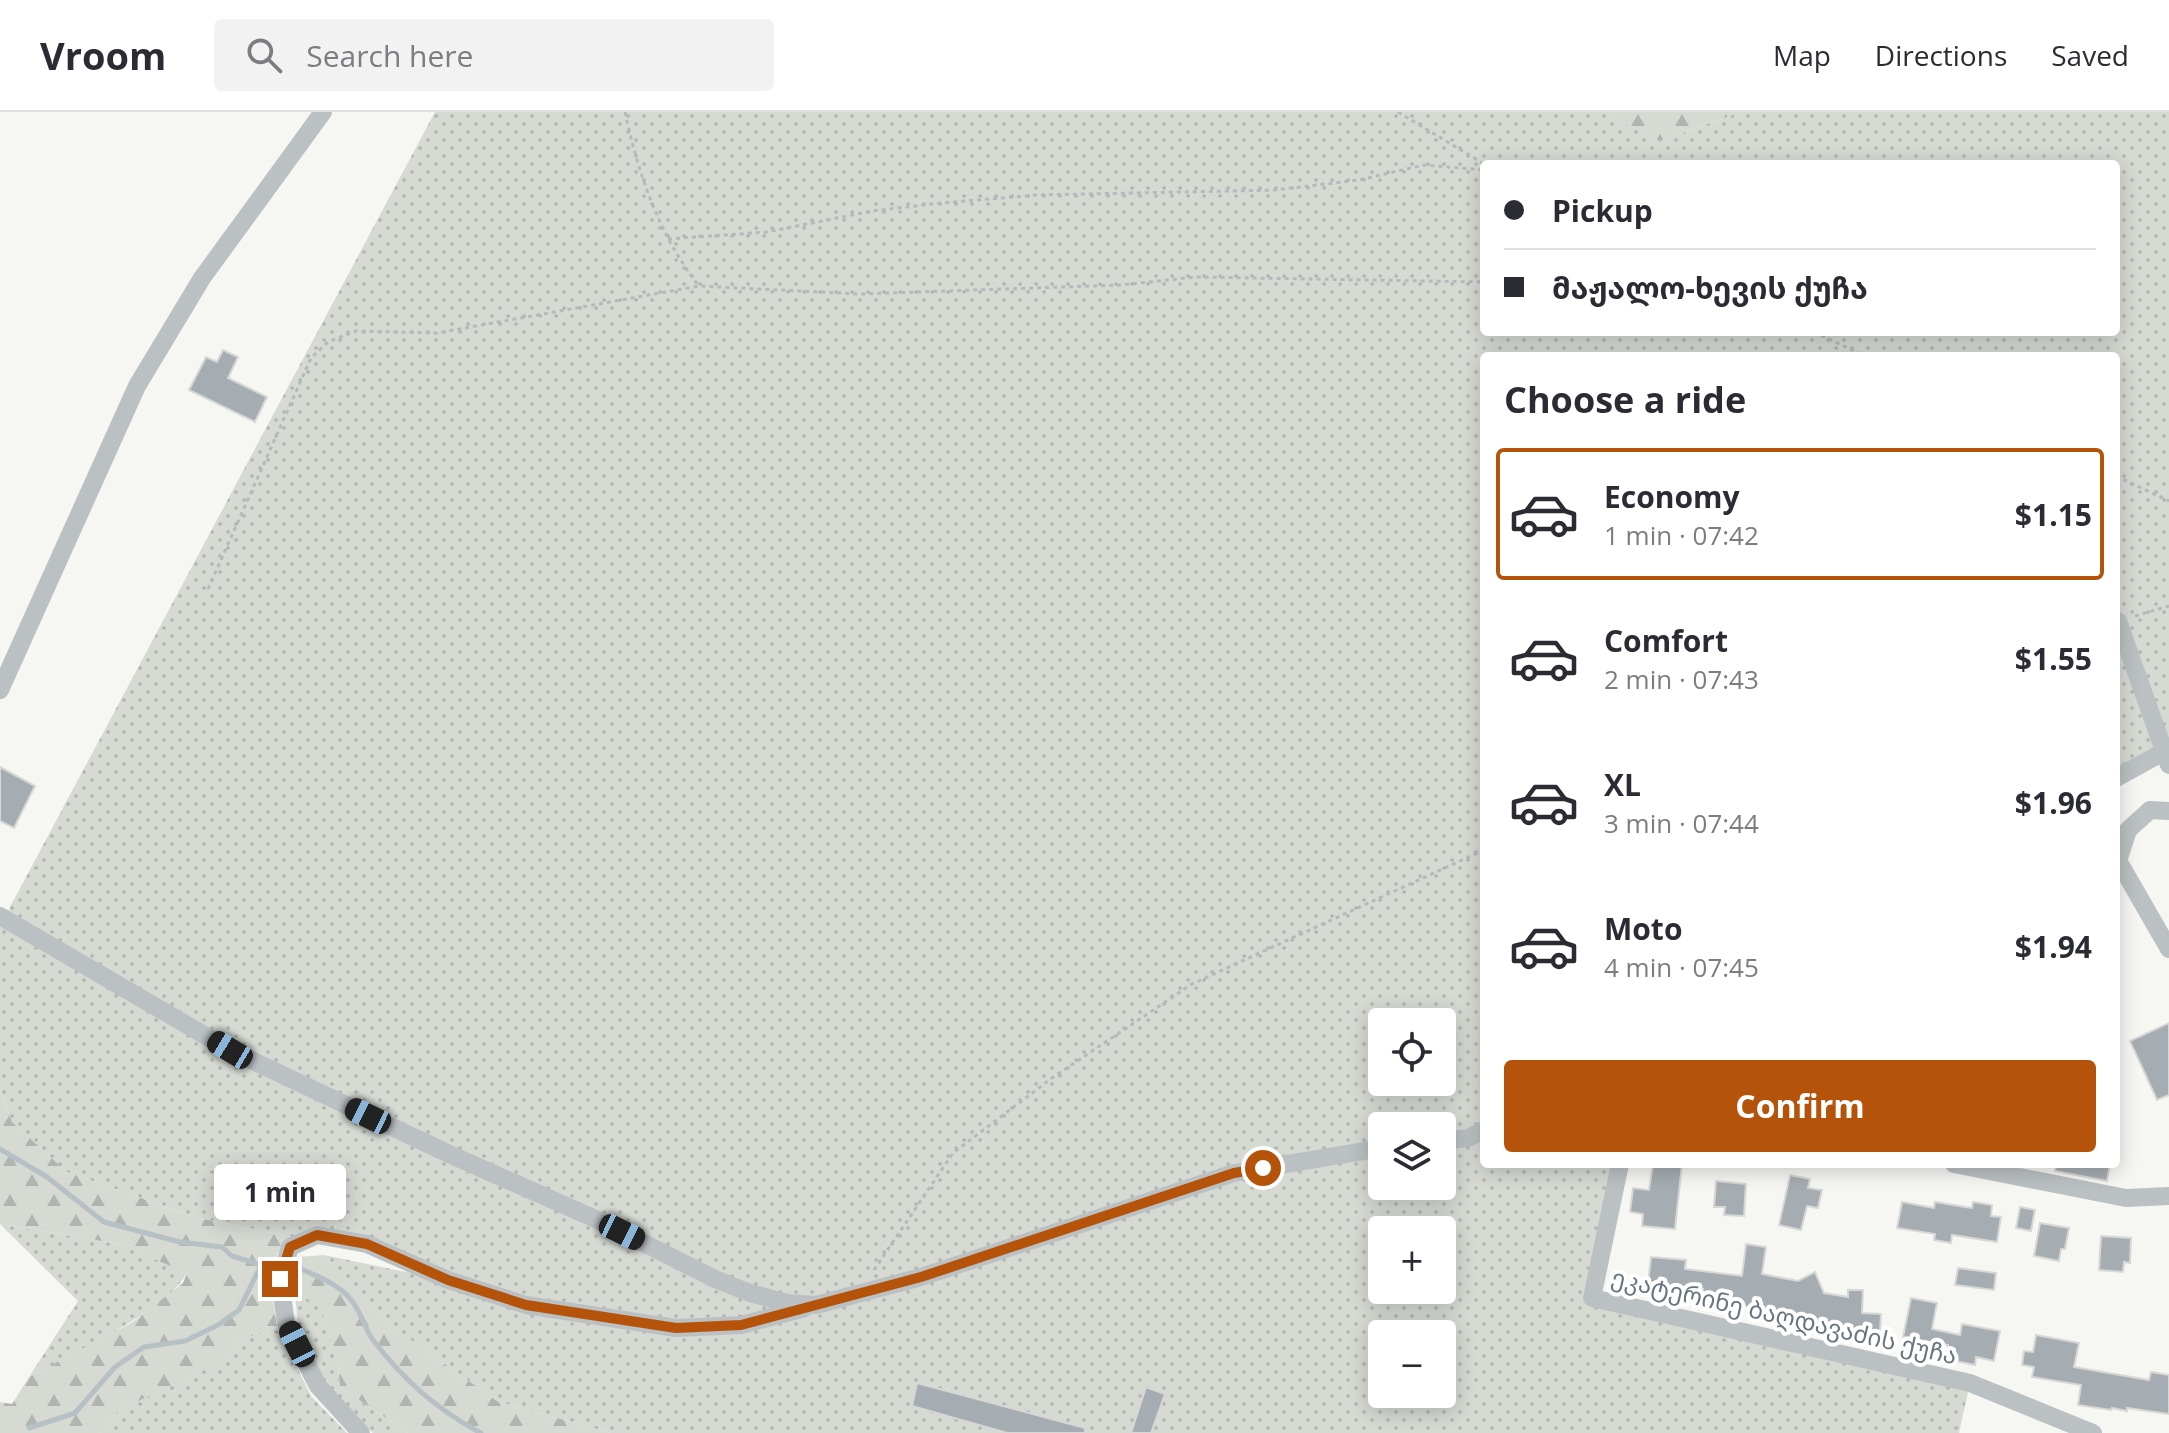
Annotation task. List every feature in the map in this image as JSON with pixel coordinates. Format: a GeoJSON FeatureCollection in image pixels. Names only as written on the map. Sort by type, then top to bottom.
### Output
{"type":"FeatureCollection","features":[{"type":"Feature","properties":{"kind":"street"},"geometry":{"type":"LineString","coordinates":[[0,690],[137,386],[202,278],[323,112]]}},
{"type":"Feature","properties":{"kind":"street"},"geometry":{"type":"LineString","coordinates":[[2120,627],[2167,756],[2120,776]]}},
{"type":"Feature","properties":{"kind":"street"},"geometry":{"type":"LineString","coordinates":[[2120,851],[2128,830],[2150,810],[2169,811]]}},
{"type":"Feature","properties":{"kind":"street"},"geometry":{"type":"LineString","coordinates":[[2120,864],[2169,949]]}},
{"type":"Feature","properties":{"kind":"street"},"geometry":{"type":"LineString","coordinates":[[0,916],[230,1050],[449,1154],[600,1221],[715,1279],[773,1300],[816,1305]]}},
{"type":"Feature","properties":{"kind":"street"},"geometry":{"type":"LineString","coordinates":[[1456,1139],[1480,1132]]}},
{"type":"Feature","properties":{"kind":"street"},"geometry":{"type":"LineString","coordinates":[[361,1433],[318,1386],[286,1324],[280,1279],[290,1247],[317,1235],[367,1244],[448,1280],[526,1305],[676,1328],[741,1325],[921,1277],[1234,1173],[1368,1150]]}},
{"type":"Feature","properties":{"kind":"street","name":"ეკატერინე ბაღდავაძის ქუჩა"},"geometry":{"type":"LineString","coordinates":[[1619,1168],[1592,1298],[1970,1383],[2093,1433]]}},
{"type":"Feature","properties":{"kind":"street"},"geometry":{"type":"LineString","coordinates":[[1974,1168],[2126,1198],[2169,1196]]}},
{"type":"Feature","properties":{"kind":"path"},"geometry":{"type":"LineString","coordinates":[[625,112],[630,138],[668,239],[699,286]]}},
{"type":"Feature","properties":{"kind":"path"},"geometry":{"type":"LineString","coordinates":[[1398,112],[1480,162]]}},
{"type":"Feature","properties":{"kind":"path"},"geometry":{"type":"LineString","coordinates":[[668,239],[767,232],[872,211],[941,203],[1037,195],[1275,190],[1359,180],[1424,165],[1480,170]]}},
{"type":"Feature","properties":{"kind":"path"},"geometry":{"type":"LineString","coordinates":[[208,589],[311,358],[328,342],[356,331],[437,333],[699,286],[859,294],[1121,285],[1195,277],[1480,282]]}},
{"type":"Feature","properties":{"kind":"path"},"geometry":{"type":"LineString","coordinates":[[1822,336],[1856,352]]}},
{"type":"Feature","properties":{"kind":"path"},"geometry":{"type":"LineString","coordinates":[[2120,478],[2169,501]]}},
{"type":"Feature","properties":{"kind":"path"},"geometry":{"type":"LineString","coordinates":[[2120,620],[2169,606]]}},
{"type":"Feature","properties":{"kind":"path"},"geometry":{"type":"LineString","coordinates":[[865,1276],[877,1269],[953,1153],[1052,1078],[1192,984],[1480,852]]}},
{"type":"Feature","properties":{"kind":"green space"},"geometry":{"type":"Polygon","coordinates":[[[435,112],[1602,112],[1660,141],[1741,112],[2169,112],[2169,749],[2120,776],[2120,352],[1480,352],[1480,1168],[1617,1168],[1592,1298],[1970,1383],[1959,1433],[611,1433],[497,1401],[398,1331],[324,1255],[444,1280],[378,1244],[315,1226],[298,1238],[198,1218],[67,1172],[12,1122],[0,1090],[0,920],[7,922],[10,907],[435,112]]]}},
{"type":"Feature","properties":{"kind":"green space"},"geometry":{"type":"Polygon","coordinates":[[[1602,112],[1741,112],[1660,141],[1602,112]]]}},
{"type":"Feature","properties":{"kind":"green space"},"geometry":{"type":"Polygon","coordinates":[[[0,1090],[12,1122],[67,1172],[198,1218],[298,1238],[278,1252],[270,1280],[277,1327],[243,1339],[220,1363],[119,1410],[99,1433],[0,1433],[0,1402],[12,1404],[29,1377],[133,1322],[183,1283],[187,1273],[119,1244],[0,1224],[0,1090]]]}},
{"type":"Feature","properties":{"kind":"green space"},"geometry":{"type":"Polygon","coordinates":[[[0,1224],[119,1244],[187,1272],[161,1301],[140,1316],[29,1377],[78,1301],[0,1224]]]}},
{"type":"Feature","properties":{"kind":"green space"},"geometry":{"type":"Polygon","coordinates":[[[324,1255],[398,1331],[497,1401],[611,1433],[408,1433],[340,1387],[338,1364],[321,1309],[294,1289],[297,1257],[324,1255]]]}},
{"type":"Feature","properties":{"kind":"green space"},"geometry":{"type":"Polygon","coordinates":[[[294,1289],[321,1308],[338,1364],[340,1387],[408,1433],[373,1433],[326,1387],[299,1328],[294,1289]]]}},
{"type":"Feature","properties":{"kind":"green space"},"geometry":{"type":"Polygon","coordinates":[[[277,1327],[311,1396],[347,1433],[99,1433],[119,1410],[219,1363],[243,1339],[277,1327]]]}},
{"type":"Feature","properties":{"kind":"building"},"geometry":{"type":"Polygon","coordinates":[[[223,350],[238,357],[228,378],[267,397],[255,422],[189,390],[206,357],[217,362],[223,350]]]}},
{"type":"Feature","properties":{"kind":"building"},"geometry":{"type":"Polygon","coordinates":[[[0,767],[35,786],[14,828],[0,821],[0,767]]]}},
{"type":"Feature","properties":{"kind":"building"},"geometry":{"type":"Polygon","coordinates":[[[2169,1023],[2169,1095],[2157,1100],[2130,1041],[2169,1023]]]}},
{"type":"Feature","properties":{"kind":"building"},"geometry":{"type":"Polygon","coordinates":[[[1652,1168],[1682,1168],[1675,1229],[1642,1226],[1643,1214],[1630,1212],[1633,1188],[1649,1190],[1652,1168]]]}},
{"type":"Feature","properties":{"kind":"building"},"geometry":{"type":"Polygon","coordinates":[[[2055,1168],[2109,1168],[2107,1181],[2055,1171],[2055,1168]]]}},
{"type":"Feature","properties":{"kind":"building"},"geometry":{"type":"Polygon","coordinates":[[[1790,1175],[1810,1179],[1808,1188],[1822,1190],[1818,1208],[1807,1206],[1801,1230],[1779,1225],[1790,1175]]]}},
{"type":"Feature","properties":{"kind":"building"},"geometry":{"type":"Polygon","coordinates":[[[1716,1181],[1746,1184],[1744,1216],[1724,1215],[1725,1207],[1714,1207],[1716,1181]]]}},
{"type":"Feature","properties":{"kind":"building"},"geometry":{"type":"Polygon","coordinates":[[[1902,1202],[1934,1208],[1935,1202],[1972,1208],[1973,1202],[1992,1205],[1991,1216],[2001,1217],[1997,1242],[1952,1235],[1951,1243],[1934,1240],[1935,1234],[1897,1228],[1902,1202]]]}},
{"type":"Feature","properties":{"kind":"building"},"geometry":{"type":"Polygon","coordinates":[[[2020,1207],[2035,1210],[2031,1231],[2016,1228],[2020,1207]]]}},
{"type":"Feature","properties":{"kind":"building"},"geometry":{"type":"Polygon","coordinates":[[[2040,1223],[2069,1228],[2059,1261],[2034,1256],[2040,1223]]]}},
{"type":"Feature","properties":{"kind":"building"},"geometry":{"type":"Polygon","coordinates":[[[2101,1236],[2131,1238],[2130,1263],[2124,1262],[2123,1272],[2099,1270],[2101,1236]]]}},
{"type":"Feature","properties":{"kind":"building"},"geometry":{"type":"Polygon","coordinates":[[[1746,1244],[1766,1247],[1762,1274],[1798,1281],[1815,1272],[1824,1293],[1848,1297],[1848,1290],[1863,1290],[1862,1313],[1881,1314],[1880,1331],[1833,1329],[1832,1333],[1772,1323],[1774,1310],[1702,1301],[1703,1289],[1648,1284],[1651,1257],[1686,1260],[1685,1269],[1742,1276],[1746,1244]]]}},
{"type":"Feature","properties":{"kind":"building"},"geometry":{"type":"Polygon","coordinates":[[[1958,1268],[1996,1273],[1994,1290],[1955,1285],[1958,1268]]]}},
{"type":"Feature","properties":{"kind":"building"},"geometry":{"type":"Polygon","coordinates":[[[1911,1298],[1937,1303],[1932,1329],[1960,1335],[1962,1324],[2000,1331],[1994,1361],[1976,1357],[1975,1365],[1955,1361],[1956,1354],[1947,1353],[1948,1345],[1903,1337],[1911,1298]]]}},
{"type":"Feature","properties":{"kind":"building"},"geometry":{"type":"Polygon","coordinates":[[[2036,1335],[2079,1343],[2074,1367],[2149,1380],[2151,1372],[2169,1375],[2169,1414],[2078,1405],[2081,1385],[2032,1377],[2034,1367],[2022,1365],[2024,1351],[2033,1352],[2036,1335]]]}},
{"type":"Feature","properties":{"kind":"building"},"geometry":{"type":"Polygon","coordinates":[[[917,1383],[1085,1428],[1085,1433],[1007,1433],[912,1406],[917,1383]]]}},
{"type":"Feature","properties":{"kind":"building"},"geometry":{"type":"Polygon","coordinates":[[[1146,1387],[1165,1394],[1151,1433],[1131,1433],[1146,1387]]]}},
{"type":"Feature","properties":{"kind":"waterway"},"geometry":{"type":"LineString","coordinates":[[0,1149],[47,1177],[104,1222],[180,1242],[222,1247],[232,1256],[261,1265],[239,1310],[218,1325],[185,1341],[144,1347],[115,1367],[75,1413],[29,1428]]}},
{"type":"Feature","properties":{"kind":"waterway"},"geometry":{"type":"LineString","coordinates":[[301,1269],[345,1294],[356,1307],[371,1336],[397,1368],[436,1404],[481,1433]]}},
{"type":"Feature","properties":{"kind":"route"},"geometry":{"type":"LineString","coordinates":[[280,1279],[290,1247],[317,1235],[367,1244],[448,1280],[526,1305],[676,1328],[741,1325],[921,1277],[1234,1173],[1263,1168]]}}]}
